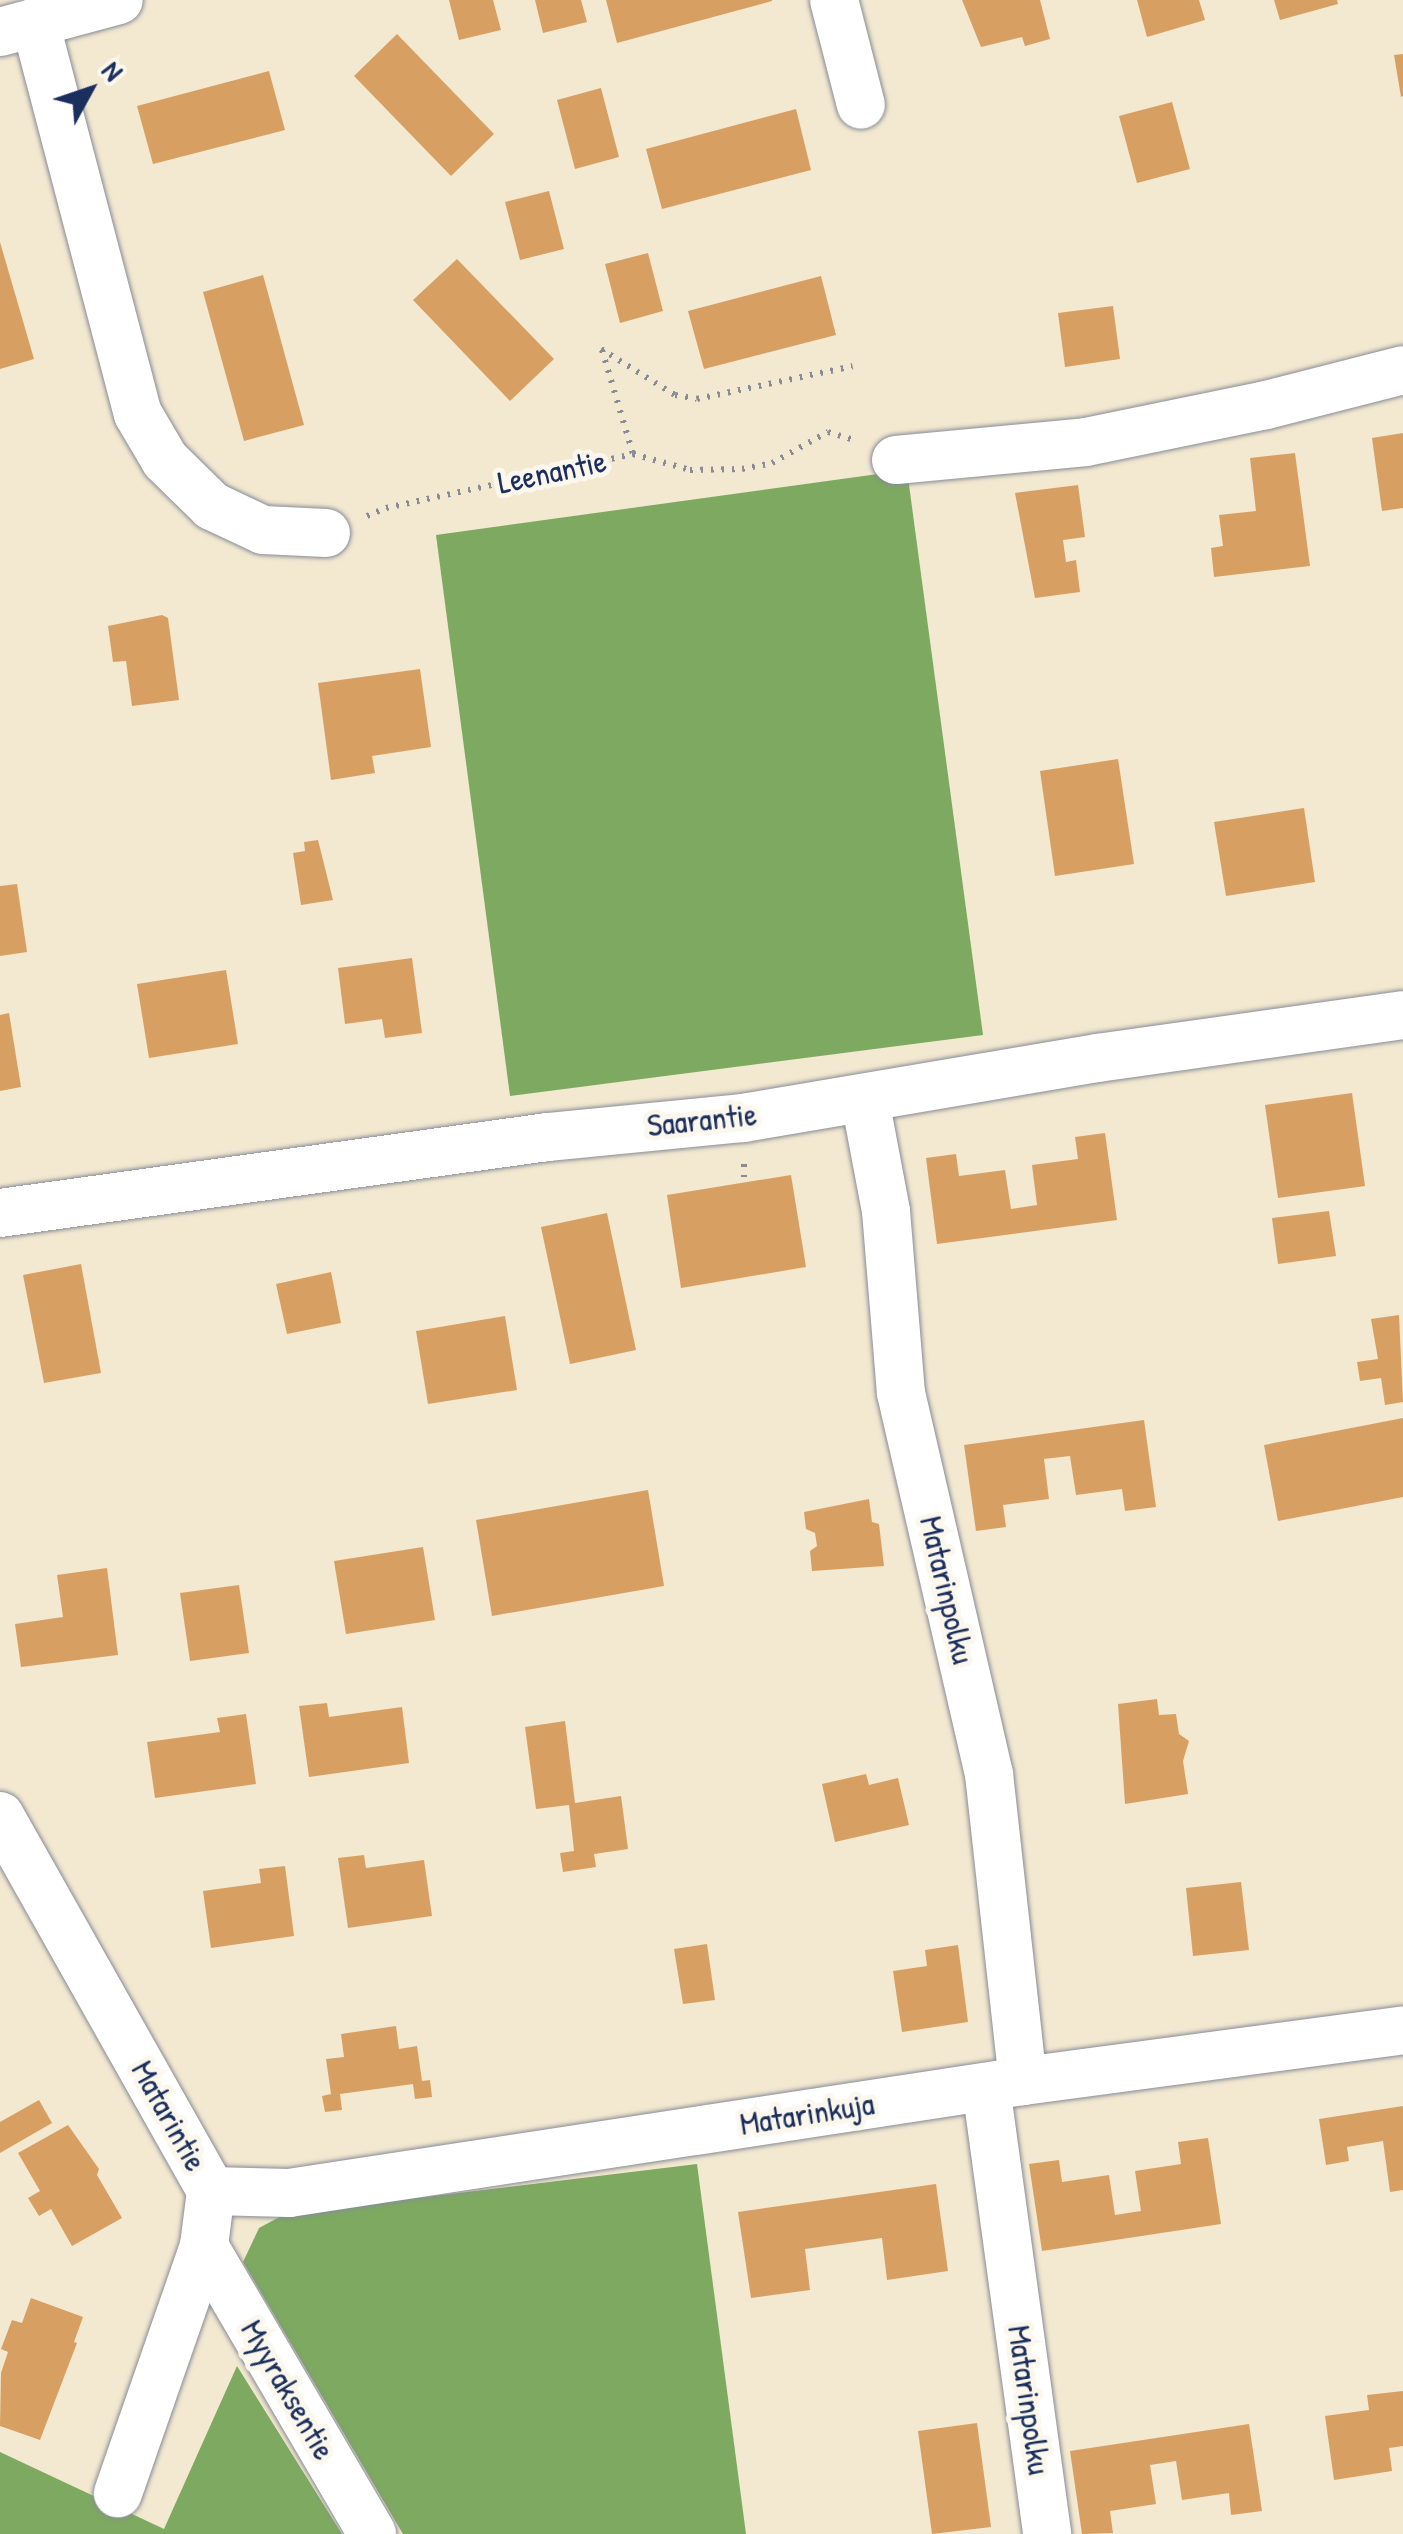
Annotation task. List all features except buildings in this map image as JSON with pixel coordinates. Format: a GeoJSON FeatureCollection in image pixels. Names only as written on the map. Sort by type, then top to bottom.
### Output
{"type":"FeatureCollection","features":[{"type":"Feature","properties":{"kind":"street"},"geometry":{"type":"LineString","coordinates":[[119,0],[17,27],[138,414],[165,460],[212,506],[264,530],[326,533]]}},
{"type":"Feature","properties":{"kind":"street"},"geometry":{"type":"LineString","coordinates":[[834,0],[861,105]]}},
{"type":"Feature","properties":{"kind":"street"},"geometry":{"type":"LineString","coordinates":[[896,460],[1086,442],[1403,370]]}},
{"type":"Feature","properties":{"kind":"street","name":"Saarantie"},"geometry":{"type":"LineString","coordinates":[[0,1213],[548,1137],[865,1100],[1098,1058],[1403,1015]]}},
{"type":"Feature","properties":{"kind":"street","name":"Matarinpolku"},"geometry":{"type":"LineString","coordinates":[[865,1100],[886,1211],[901,1393],[989,1774],[1005,2084],[1047,2534]]}},
{"type":"Feature","properties":{"kind":"street","name":"Matarintie"},"geometry":{"type":"LineString","coordinates":[[0,1816],[211,2191],[204,2246],[118,2493]]}},
{"type":"Feature","properties":{"kind":"street","name":"Matarinkuja"},"geometry":{"type":"LineString","coordinates":[[211,2191],[289,2193],[1005,2084],[1403,2030]]}},
{"type":"Feature","properties":{"kind":"street","name":"Myyraksentie"},"geometry":{"type":"LineString","coordinates":[[204,2246],[372,2534]]}},
{"type":"Feature","properties":{"kind":"path"},"geometry":{"type":"LineString","coordinates":[[633,454],[602,349],[674,395],[697,399],[853,366]]}},
{"type":"Feature","properties":{"kind":"path","name":"Leenantie"},"geometry":{"type":"LineString","coordinates":[[326,533],[386,508],[633,454],[690,470],[742,469],[772,463],[828,432],[860,441],[896,460]]}},
{"type":"Feature","properties":{"kind":"green space"},"geometry":{"type":"Polygon","coordinates":[[[907,470],[983,1035],[510,1096],[436,535],[907,470]]]}},
{"type":"Feature","properties":{"kind":"green space"},"geometry":{"type":"Polygon","coordinates":[[[697,2164],[746,2534],[403,2534],[243,2262],[259,2228],[285,2214],[697,2164]]]}},
{"type":"Feature","properties":{"kind":"green space"},"geometry":{"type":"Polygon","coordinates":[[[237,2366],[342,2534],[0,2534],[0,2452],[164,2529],[237,2366]]]}}]}
